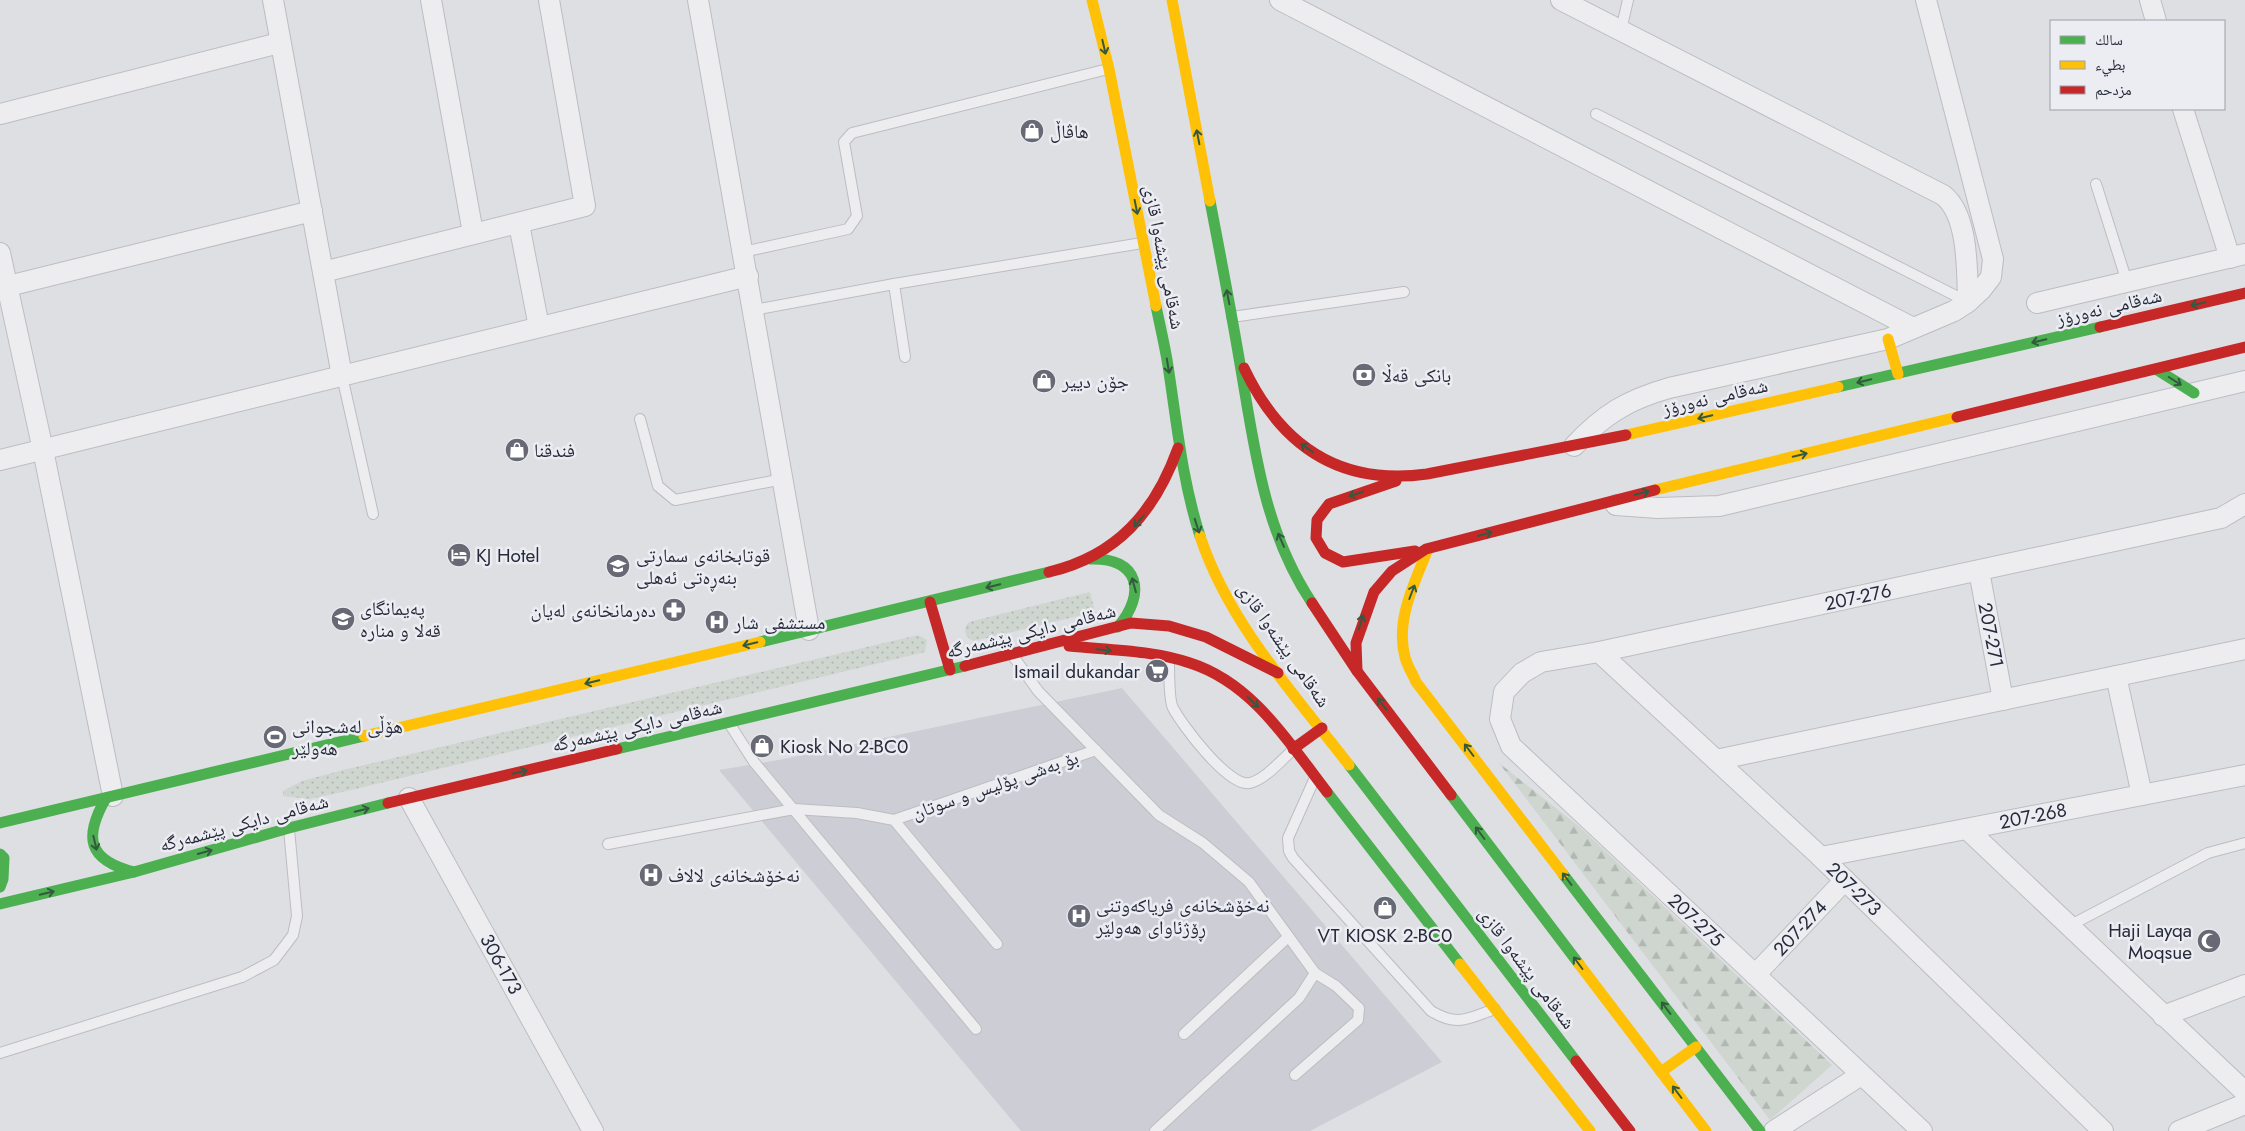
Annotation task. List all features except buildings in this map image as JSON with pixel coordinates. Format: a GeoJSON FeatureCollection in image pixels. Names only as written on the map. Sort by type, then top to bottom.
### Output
{"type":"FeatureCollection","features":[{"type":"Feature","properties":{"kind":"main road","name":"شەقامی پێشەوا قازی"},"geometry":{"type":"LineString","coordinates":[[1092,0],[1109,69],[1168,364],[1178,448],[1189,503],[1209,564],[1237,615],[1278,673],[1322,728],[1603,1103],[1630,1131]]}},
{"type":"Feature","properties":{"kind":"main road"},"geometry":{"type":"LineString","coordinates":[[1172,0],[1258,468],[1275,528],[1300,585],[1357,670],[1706,1131]]}},
{"type":"Feature","properties":{"kind":"main road","name":"شەقامی نەورۆز"},"geometry":{"type":"LineString","coordinates":[[1239,357],[1251,386],[1267,412],[1288,435],[1313,453],[1341,467],[1371,476],[1402,479],[1574,446],[1898,374],[2245,293]]}},
{"type":"Feature","properties":{"kind":"main road"},"geometry":{"type":"LineString","coordinates":[[1888,339],[1898,374]]}},
{"type":"Feature","properties":{"kind":"main road"},"geometry":{"type":"LineString","coordinates":[[1402,479],[1329,504],[1321,511],[1316,520],[1314,530],[1316,540],[1324,553],[1333,559],[1343,562],[1427,549],[1602,503],[2245,347]]}},
{"type":"Feature","properties":{"kind":"main road"},"geometry":{"type":"LineString","coordinates":[[2156,368],[2194,393]]}},
{"type":"Feature","properties":{"kind":"main road"},"geometry":{"type":"LineString","coordinates":[[1090,559],[1120,538],[1148,511],[1161,491],[1171,470],[1178,448]]}},
{"type":"Feature","properties":{"kind":"main road"},"geometry":{"type":"LineString","coordinates":[[1357,670],[1356,650],[1359,630],[1374,592],[1392,571],[1408,559],[1427,549]]}},
{"type":"Feature","properties":{"kind":"main road"},"geometry":{"type":"LineString","coordinates":[[1427,549],[1408,603],[1402,630],[1405,658],[1416,682],[1760,1131]]}},
{"type":"Feature","properties":{"kind":"main road"},"geometry":{"type":"LineString","coordinates":[[0,823],[930,602],[1100,557],[1114,560],[1124,567],[1132,578],[1136,590],[1135,602],[1128,618],[1118,627]]}},
{"type":"Feature","properties":{"kind":"main road"},"geometry":{"type":"LineString","coordinates":[[930,602],[950,670]]}},
{"type":"Feature","properties":{"kind":"main road","name":"شەقامی دایکی پێشمەرگە"},"geometry":{"type":"LineString","coordinates":[[0,904],[134,872],[289,828],[1012,655],[1131,623],[1150,624],[1206,637],[1278,673]]}},
{"type":"Feature","properties":{"kind":"main road"},"geometry":{"type":"LineString","coordinates":[[1055,644],[1168,657],[1208,669],[1226,679],[1268,716],[1586,1126]]}},
{"type":"Feature","properties":{"kind":"main road"},"geometry":{"type":"LineString","coordinates":[[1294,749],[1322,728]]}},
{"type":"Feature","properties":{"kind":"main road"},"geometry":{"type":"LineString","coordinates":[[109,797],[95,815],[93,844],[100,857],[113,866],[134,872]]}},
{"type":"Feature","properties":{"kind":"main road"},"geometry":{"type":"LineString","coordinates":[[0,854],[4,858],[3,879],[0,887]]}},
{"type":"Feature","properties":{"kind":"main road"},"geometry":{"type":"LineString","coordinates":[[1661,1072],[1696,1047]]}},
{"type":"Feature","properties":{"kind":"street"},"geometry":{"type":"LineString","coordinates":[[273,0],[279,43],[342,376]]}},
{"type":"Feature","properties":{"kind":"street"},"geometry":{"type":"LineString","coordinates":[[431,0],[473,233]]}},
{"type":"Feature","properties":{"kind":"street"},"geometry":{"type":"LineString","coordinates":[[323,272],[585,206],[549,0]]}},
{"type":"Feature","properties":{"kind":"street"},"geometry":{"type":"LineString","coordinates":[[698,0],[744,252],[809,630]]}},
{"type":"Feature","properties":{"kind":"street"},"geometry":{"type":"LineString","coordinates":[[1280,0],[1914,328]]}},
{"type":"Feature","properties":{"kind":"street"},"geometry":{"type":"LineString","coordinates":[[1561,0],[1948,199],[1959,220],[1964,236],[1968,302]]}},
{"type":"Feature","properties":{"kind":"street"},"geometry":{"type":"LineString","coordinates":[[1574,446],[1593,426],[1616,409],[1641,396],[1888,339],[1954,311],[1981,290],[1991,277],[1994,258],[1926,0]]}},
{"type":"Feature","properties":{"kind":"street"},"geometry":{"type":"LineString","coordinates":[[2150,0],[2156,20]]}},
{"type":"Feature","properties":{"kind":"street"},"geometry":{"type":"LineString","coordinates":[[0,114],[279,43]]}},
{"type":"Feature","properties":{"kind":"street"},"geometry":{"type":"LineString","coordinates":[[2038,303],[2237,256],[2183,110]]}},
{"type":"Feature","properties":{"kind":"street"},"geometry":{"type":"LineString","coordinates":[[4,287],[312,211]]}},
{"type":"Feature","properties":{"kind":"street"},"geometry":{"type":"LineString","coordinates":[[519,224],[539,327]]}},
{"type":"Feature","properties":{"kind":"street"},"geometry":{"type":"LineString","coordinates":[[0,253],[4,287],[43,450],[109,797]]}},
{"type":"Feature","properties":{"kind":"street"},"geometry":{"type":"LineString","coordinates":[[0,460],[748,276]]}},
{"type":"Feature","properties":{"kind":"street"},"geometry":{"type":"LineString","coordinates":[[1602,503],[1658,508],[1719,506],[2245,381]]}},
{"type":"Feature","properties":{"kind":"street","name":"207-276"},"geometry":{"type":"LineString","coordinates":[[1504,692],[1522,672],[1540,662],[1599,652],[2221,518],[2245,504]]}},
{"type":"Feature","properties":{"kind":"street","name":"207-271"},"geometry":{"type":"LineString","coordinates":[[1979,571],[2003,700]]}},
{"type":"Feature","properties":{"kind":"street"},"geometry":{"type":"LineString","coordinates":[[1716,760],[2245,648]]}},
{"type":"Feature","properties":{"kind":"street","name":"207-273"},"geometry":{"type":"LineString","coordinates":[[1599,652],[1821,857],[2103,1131]]}},
{"type":"Feature","properties":{"kind":"street"},"geometry":{"type":"LineString","coordinates":[[2116,676],[2142,795]]}},
{"type":"Feature","properties":{"kind":"street","name":"207-275"},"geometry":{"type":"LineString","coordinates":[[1504,692],[1500,719],[1511,746],[1922,1131]]}},
{"type":"Feature","properties":{"kind":"street","name":"207-268"},"geometry":{"type":"LineString","coordinates":[[1821,857],[2245,775]]}},
{"type":"Feature","properties":{"kind":"street","name":"306-173"},"geometry":{"type":"LineString","coordinates":[[410,798],[593,1131]]}},
{"type":"Feature","properties":{"kind":"street"},"geometry":{"type":"LineString","coordinates":[[1967,829],[2245,1092]]}},
{"type":"Feature","properties":{"kind":"street","name":"207-274"},"geometry":{"type":"LineString","coordinates":[[1755,975],[1844,880]]}},
{"type":"Feature","properties":{"kind":"street"},"geometry":{"type":"LineString","coordinates":[[2163,1016],[2245,985]]}},
{"type":"Feature","properties":{"kind":"street"},"geometry":{"type":"LineString","coordinates":[[1774,1131],[1861,1075]]}},
{"type":"Feature","properties":{"kind":"street"},"geometry":{"type":"LineString","coordinates":[[2178,1131],[2245,1104]]}},
{"type":"Feature","properties":{"kind":"lane"},"geometry":{"type":"LineString","coordinates":[[1621,30],[1628,0]]}},
{"type":"Feature","properties":{"kind":"lane"},"geometry":{"type":"LineString","coordinates":[[744,252],[848,229],[857,216],[844,142],[852,133],[1109,69]]}},
{"type":"Feature","properties":{"kind":"lane"},"geometry":{"type":"LineString","coordinates":[[1596,114],[1968,302]]}},
{"type":"Feature","properties":{"kind":"lane"},"geometry":{"type":"LineString","coordinates":[[2096,184],[2127,282]]}},
{"type":"Feature","properties":{"kind":"lane"},"geometry":{"type":"LineString","coordinates":[[754,310],[894,284],[1144,243]]}},
{"type":"Feature","properties":{"kind":"lane"},"geometry":{"type":"LineString","coordinates":[[894,284],[905,357]]}},
{"type":"Feature","properties":{"kind":"lane"},"geometry":{"type":"LineString","coordinates":[[1231,318],[1404,292]]}},
{"type":"Feature","properties":{"kind":"lane"},"geometry":{"type":"LineString","coordinates":[[342,376],[373,514]]}},
{"type":"Feature","properties":{"kind":"lane"},"geometry":{"type":"LineString","coordinates":[[640,419],[658,486],[675,500],[783,479]]}},
{"type":"Feature","properties":{"kind":"lane"},"geometry":{"type":"LineString","coordinates":[[1012,655],[1038,691],[1159,814],[1203,843],[1249,882],[1315,973],[1336,986],[1358,1008],[1358,1020],[1295,1076]]}},
{"type":"Feature","properties":{"kind":"lane"},"geometry":{"type":"LineString","coordinates":[[1168,657],[1172,706],[1199,746],[1236,780],[1249,783],[1261,777],[1294,749]]}},
{"type":"Feature","properties":{"kind":"lane"},"geometry":{"type":"LineString","coordinates":[[728,722],[754,762],[976,1029]]}},
{"type":"Feature","properties":{"kind":"lane","name":"بۆ بەشی پۆلیس و سوتان"},"geometry":{"type":"LineString","coordinates":[[894,820],[1096,750]]}},
{"type":"Feature","properties":{"kind":"lane"},"geometry":{"type":"LineString","coordinates":[[1315,777],[1288,838],[1289,851],[1293,858],[1431,1011],[1444,1018],[1458,1022],[1495,1009]]}},
{"type":"Feature","properties":{"kind":"lane"},"geometry":{"type":"LineString","coordinates":[[608,844],[794,809],[857,813],[894,820],[997,944]]}},
{"type":"Feature","properties":{"kind":"lane"},"geometry":{"type":"LineString","coordinates":[[0,1053],[242,977],[274,960],[292,935],[297,916],[289,828]]}},
{"type":"Feature","properties":{"kind":"lane"},"geometry":{"type":"LineString","coordinates":[[2069,926],[2208,852],[2245,844]]}},
{"type":"Feature","properties":{"kind":"lane"},"geometry":{"type":"LineString","coordinates":[[1184,1034],[1288,937]]}},
{"type":"Feature","properties":{"kind":"lane"},"geometry":{"type":"LineString","coordinates":[[1156,1131],[1299,998],[1315,973]]}},
{"type":"Feature","properties":{"kind":"shaded area","name":"نەخۆشخانەی فریاکەوتنی ڕۆژئاوای هەولێر"},"geometry":{"type":"Polygon","coordinates":[[[1122,688],[1442,1062],[1310,1131],[1021,1131],[719,770],[784,759],[1122,688]]]}},
{"type":"Feature","properties":{"kind":"green space"},"geometry":{"type":"Polygon","coordinates":[[[1090,592],[1095,612],[974,641],[968,638],[965,630],[969,622],[1090,592]]]}},
{"type":"Feature","properties":{"kind":"green space"},"geometry":{"type":"Polygon","coordinates":[[[918,635],[927,640],[925,652],[347,791],[310,799],[283,796],[283,791],[302,781],[343,770],[918,635]]]}},
{"type":"Feature","properties":{"kind":"green space"},"geometry":{"type":"Polygon","coordinates":[[[1499,763],[1581,828],[1832,1065],[1770,1120],[1499,763]]]}},
{"type":"Feature","properties":{"kind":"traffic: fast"},"geometry":{"type":"LineString","coordinates":[[1210,201],[1262,484],[1282,545],[1295,574],[1312,603]]}},
{"type":"Feature","properties":{"kind":"traffic: fast"},"geometry":{"type":"LineString","coordinates":[[1156,306],[1167,358],[1184,473],[1200,536]]}},
{"type":"Feature","properties":{"kind":"traffic: fast"},"geometry":{"type":"LineString","coordinates":[[1838,387],[2100,327]]}},
{"type":"Feature","properties":{"kind":"traffic: fast"},"geometry":{"type":"LineString","coordinates":[[2156,369],[2194,393]]}},
{"type":"Feature","properties":{"kind":"traffic: fast"},"geometry":{"type":"LineString","coordinates":[[1090,559],[1106,560],[1119,564],[1128,571],[1133,580],[1135,590],[1133,602],[1118,627]]}},
{"type":"Feature","properties":{"kind":"traffic: fast"},"geometry":{"type":"LineString","coordinates":[[760,642],[1049,572]]}},
{"type":"Feature","properties":{"kind":"traffic: fast"},"geometry":{"type":"LineString","coordinates":[[617,749],[965,666]]}},
{"type":"Feature","properties":{"kind":"traffic: fast"},"geometry":{"type":"LineString","coordinates":[[0,823],[364,736]]}},
{"type":"Feature","properties":{"kind":"traffic: fast"},"geometry":{"type":"LineString","coordinates":[[1349,765],[1576,1061]]}},
{"type":"Feature","properties":{"kind":"traffic: fast"},"geometry":{"type":"LineString","coordinates":[[1327,792],[1460,964]]}},
{"type":"Feature","properties":{"kind":"traffic: fast"},"geometry":{"type":"LineString","coordinates":[[1451,795],[1579,964]]}},
{"type":"Feature","properties":{"kind":"traffic: fast"},"geometry":{"type":"LineString","coordinates":[[106,798],[94,825],[94,846],[107,861],[134,872]]}},
{"type":"Feature","properties":{"kind":"traffic: fast"},"geometry":{"type":"LineString","coordinates":[[0,904],[134,872],[289,828],[388,803]]}},
{"type":"Feature","properties":{"kind":"traffic: fast"},"geometry":{"type":"LineString","coordinates":[[0,854],[4,858],[3,879],[0,887]]}},
{"type":"Feature","properties":{"kind":"traffic: fast"},"geometry":{"type":"LineString","coordinates":[[1563,874],[1760,1131]]}},
{"type":"Feature","properties":{"kind":"traffic: slow"},"geometry":{"type":"LineString","coordinates":[[1092,0],[1109,69],[1156,306]]}},
{"type":"Feature","properties":{"kind":"traffic: slow"},"geometry":{"type":"LineString","coordinates":[[1172,0],[1210,201]]}},
{"type":"Feature","properties":{"kind":"traffic: slow"},"geometry":{"type":"LineString","coordinates":[[1888,339],[1898,374]]}},
{"type":"Feature","properties":{"kind":"traffic: slow"},"geometry":{"type":"LineString","coordinates":[[1626,435],[1838,387]]}},
{"type":"Feature","properties":{"kind":"traffic: slow"},"geometry":{"type":"LineString","coordinates":[[1655,490],[1957,417]]}},
{"type":"Feature","properties":{"kind":"traffic: slow"},"geometry":{"type":"LineString","coordinates":[[1200,536],[1212,568],[1245,628],[1285,684],[1349,765]]}},
{"type":"Feature","properties":{"kind":"traffic: slow"},"geometry":{"type":"LineString","coordinates":[[1428,549],[1412,588],[1404,615],[1403,643],[1407,664],[1416,682],[1563,874]]}},
{"type":"Feature","properties":{"kind":"traffic: slow"},"geometry":{"type":"LineString","coordinates":[[364,736],[760,642]]}},
{"type":"Feature","properties":{"kind":"traffic: slow"},"geometry":{"type":"LineString","coordinates":[[1460,964],[1590,1131]]}},
{"type":"Feature","properties":{"kind":"traffic: slow"},"geometry":{"type":"LineString","coordinates":[[1579,964],[1706,1131]]}},
{"type":"Feature","properties":{"kind":"traffic: slow"},"geometry":{"type":"LineString","coordinates":[[1661,1072],[1696,1047]]}},
{"type":"Feature","properties":{"kind":"traffic: jam"},"geometry":{"type":"LineString","coordinates":[[2100,327],[2245,293]]}},
{"type":"Feature","properties":{"kind":"traffic: jam"},"geometry":{"type":"LineString","coordinates":[[1957,417],[2245,347]]}},
{"type":"Feature","properties":{"kind":"traffic: jam"},"geometry":{"type":"LineString","coordinates":[[1244,368],[1259,395],[1276,419],[1295,439],[1317,455],[1341,466],[1367,473],[1396,476],[1427,474],[1626,435]]}},
{"type":"Feature","properties":{"kind":"traffic: jam"},"geometry":{"type":"LineString","coordinates":[[1049,572],[1073,565],[1095,555],[1114,543],[1130,528],[1158,492],[1178,448]]}},
{"type":"Feature","properties":{"kind":"traffic: jam"},"geometry":{"type":"LineString","coordinates":[[1396,481],[1329,504],[1317,520],[1316,538],[1325,553],[1343,562],[1415,551]]}},
{"type":"Feature","properties":{"kind":"traffic: jam"},"geometry":{"type":"LineString","coordinates":[[1357,671],[1356,643],[1374,592],[1392,571],[1426,549],[1655,490]]}},
{"type":"Feature","properties":{"kind":"traffic: jam"},"geometry":{"type":"LineString","coordinates":[[930,602],[950,670]]}},
{"type":"Feature","properties":{"kind":"traffic: jam"},"geometry":{"type":"LineString","coordinates":[[1312,603],[1357,671],[1451,795]]}},
{"type":"Feature","properties":{"kind":"traffic: jam"},"geometry":{"type":"LineString","coordinates":[[965,666],[1131,623],[1169,626],[1206,637],[1278,673]]}},
{"type":"Feature","properties":{"kind":"traffic: jam"},"geometry":{"type":"LineString","coordinates":[[1069,646],[1161,655],[1190,663],[1212,672],[1233,685],[1268,717],[1327,792]]}},
{"type":"Feature","properties":{"kind":"traffic: jam"},"geometry":{"type":"LineString","coordinates":[[1293,749],[1322,728]]}},
{"type":"Feature","properties":{"kind":"traffic: jam"},"geometry":{"type":"LineString","coordinates":[[388,803],[617,749]]}},
{"type":"Feature","properties":{"kind":"traffic: jam"},"geometry":{"type":"LineString","coordinates":[[1576,1061],[1630,1131]]}},
{"type":"Feature","properties":{"kind":"place","name":"هاڤاڵ"},"geometry":{"type":"Point","coordinates":[1032,131]}},
{"type":"Feature","properties":{"kind":"place","name":"بانکی قەڵا"},"geometry":{"type":"Point","coordinates":[1364,375]}},
{"type":"Feature","properties":{"kind":"place","name":"جۆن دییر"},"geometry":{"type":"Point","coordinates":[1044,381]}},
{"type":"Feature","properties":{"kind":"place","name":"فندقنا"},"geometry":{"type":"Point","coordinates":[517,450]}},
{"type":"Feature","properties":{"kind":"place","name":"KJ Hotel"},"geometry":{"type":"Point","coordinates":[459,555]}},
{"type":"Feature","properties":{"kind":"place","name":"قوتابخانەی سمارتی بنەڕەتی ئەهلی"},"geometry":{"type":"Point","coordinates":[618,566]}},
{"type":"Feature","properties":{"kind":"place","name":"دەرمانخانەی لەیان"},"geometry":{"type":"Point","coordinates":[674,610]}},
{"type":"Feature","properties":{"kind":"place","name":"پەیمانگای قەلا و منارە"},"geometry":{"type":"Point","coordinates":[343,619]}},
{"type":"Feature","properties":{"kind":"place","name":"مستشفى شار"},"geometry":{"type":"Point","coordinates":[717,622]}},
{"type":"Feature","properties":{"kind":"place","name":"Ismail dukandar"},"geometry":{"type":"Point","coordinates":[1157,671]}},
{"type":"Feature","properties":{"kind":"place","name":"هۆڵی لەشجوانی هەولێر"},"geometry":{"type":"Point","coordinates":[275,737]}},
{"type":"Feature","properties":{"kind":"place","name":"Kiosk No 2-BC0"},"geometry":{"type":"Point","coordinates":[762,746]}},
{"type":"Feature","properties":{"kind":"place","name":"نەخۆشخانەی لالاف"},"geometry":{"type":"Point","coordinates":[651,875]}},
{"type":"Feature","properties":{"kind":"place","name":"VT KIOSK 2-BC0"},"geometry":{"type":"Point","coordinates":[1385,908]}},
{"type":"Feature","properties":{"kind":"place","name":"نەخۆشخانەی فریاکەوتنی ڕۆژئاوای هەولێر"},"geometry":{"type":"Point","coordinates":[1079,916]}},
{"type":"Feature","properties":{"kind":"place","name":"Haji Layqa Moqsue"},"geometry":{"type":"Point","coordinates":[2209,941]}}]}
